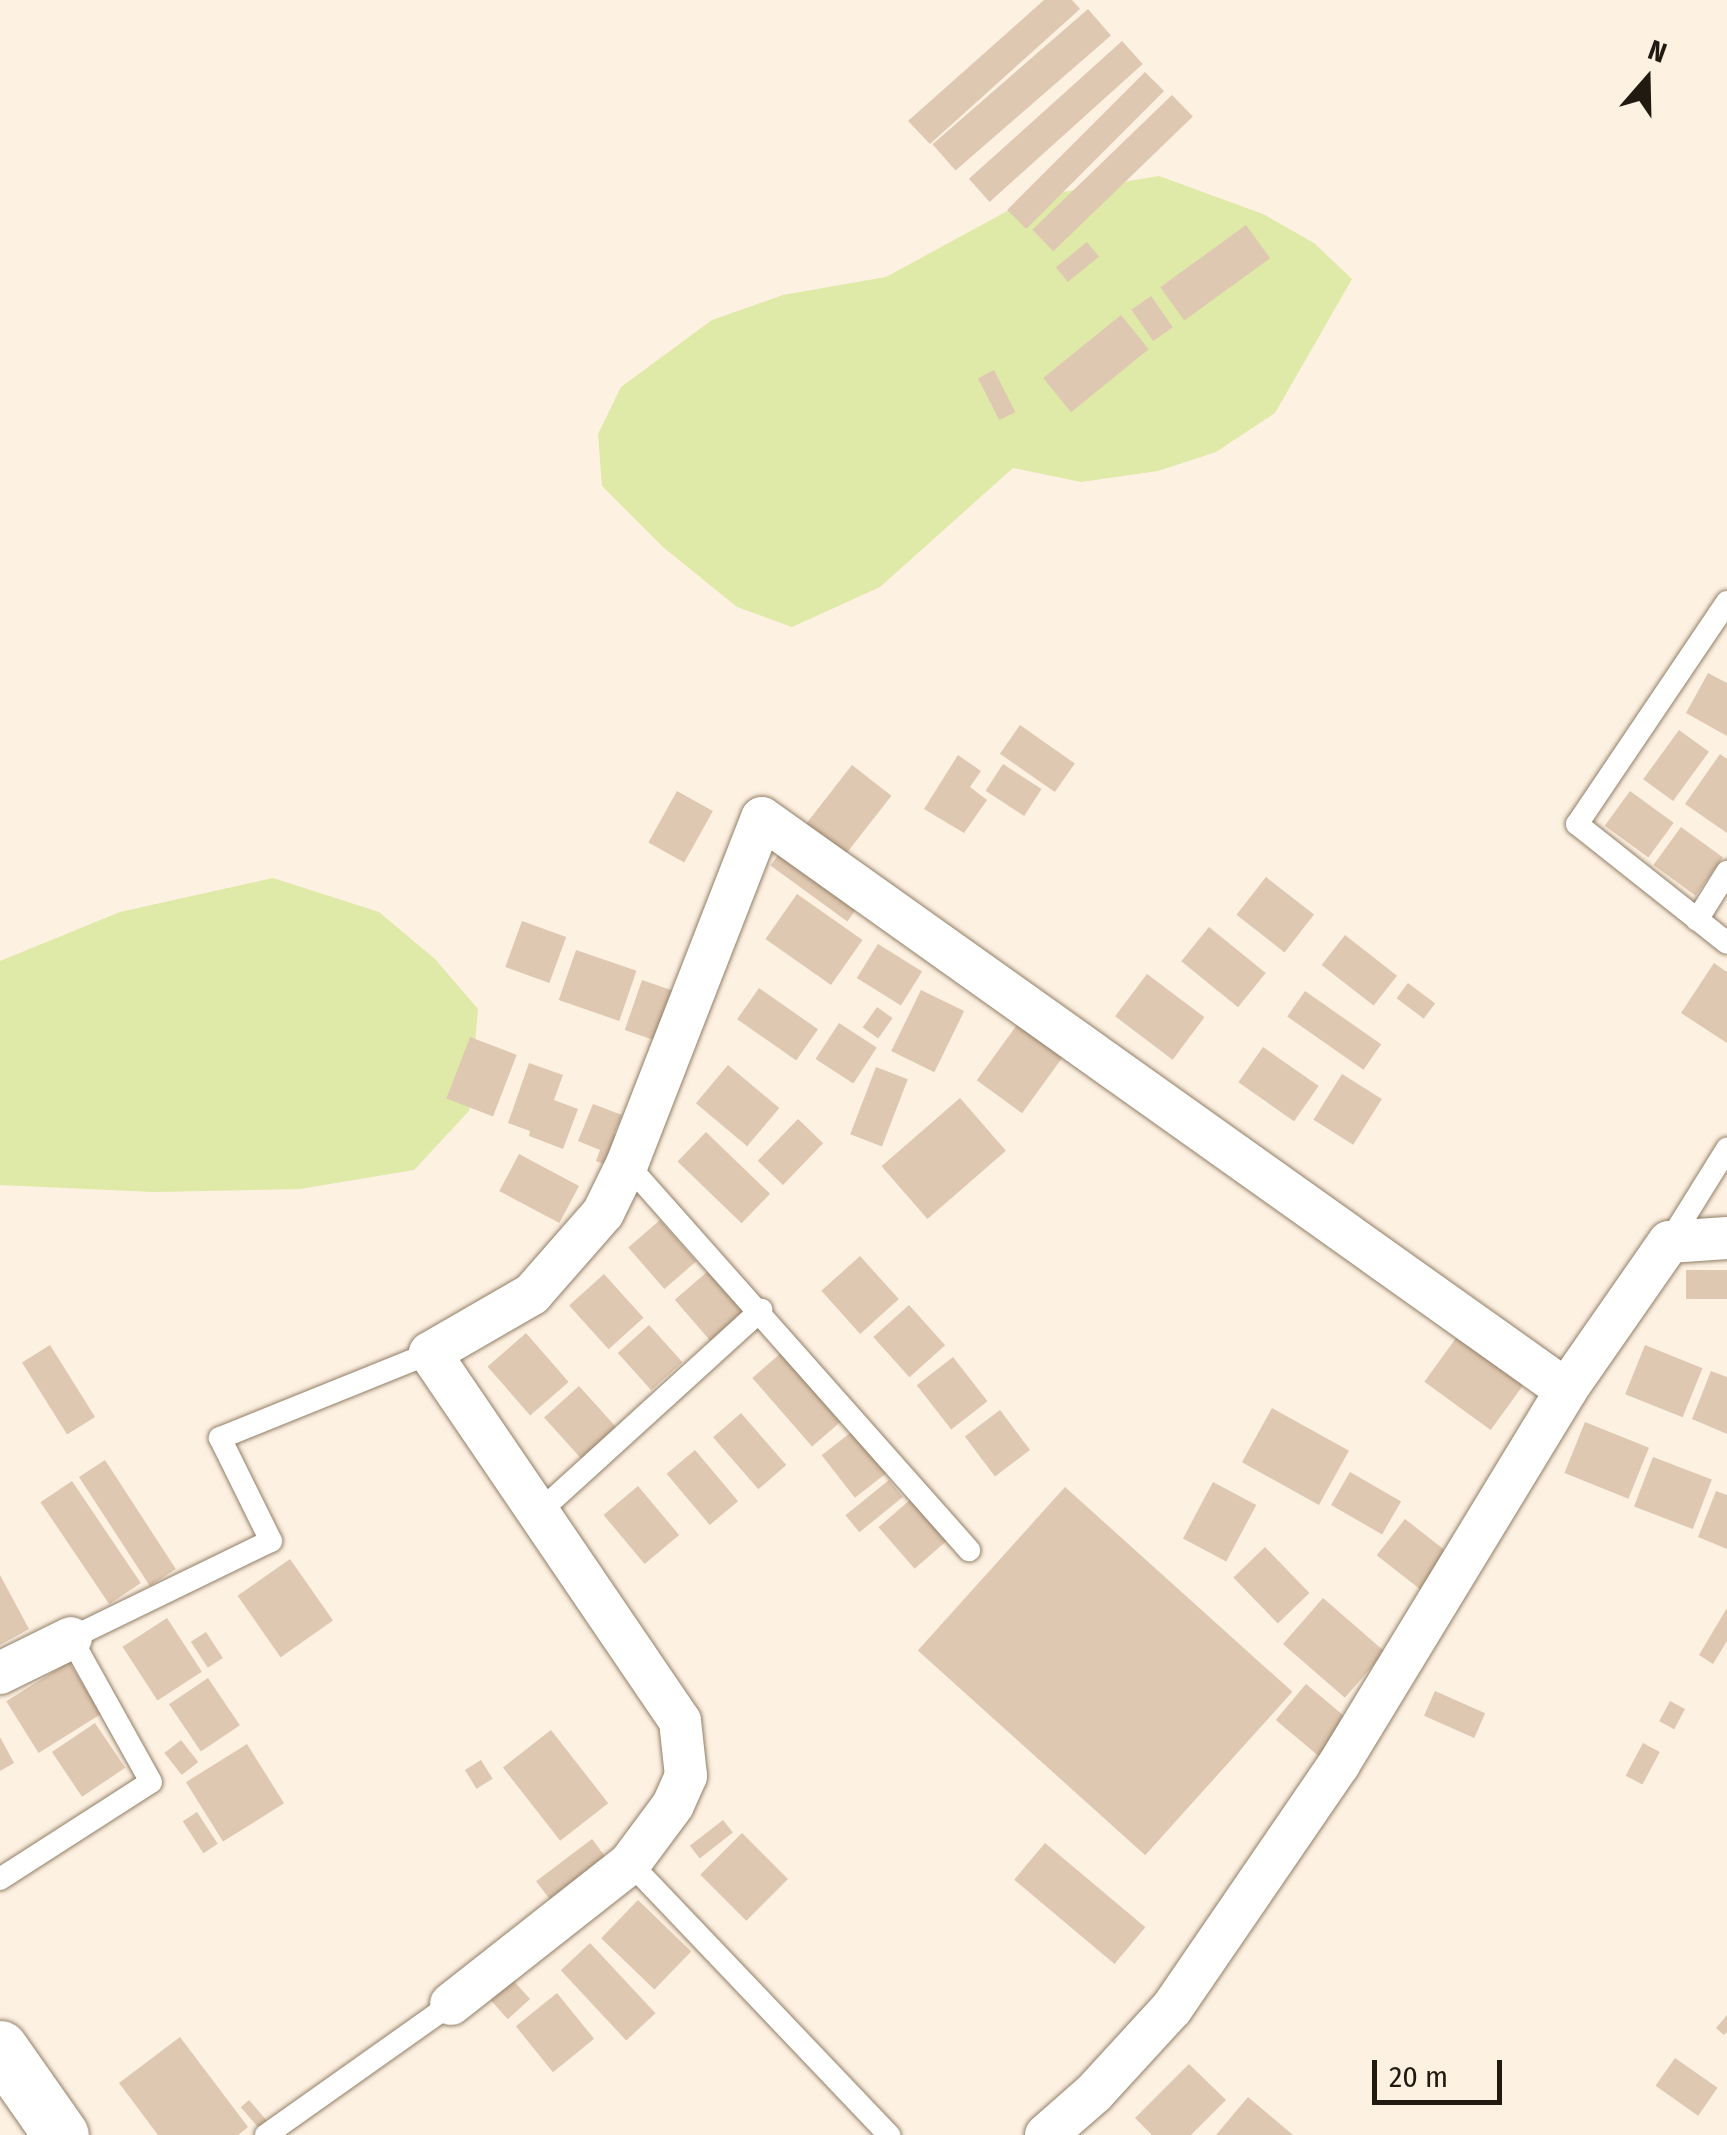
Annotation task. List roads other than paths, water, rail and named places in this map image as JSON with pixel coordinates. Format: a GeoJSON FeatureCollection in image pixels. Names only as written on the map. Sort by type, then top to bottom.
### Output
{"type":"FeatureCollection","features":[{"type":"Feature","properties":{"kind":"street"},"geometry":{"type":"LineString","coordinates":[[451,2004],[630,1863],[674,1805],[686,1776],[680,1721],[430,1353],[532,1294],[603,1213],[627,1164],[762,818],[1566,1390]]}},
{"type":"Feature","properties":{"kind":"street"},"geometry":{"type":"LineString","coordinates":[[1046,2135],[1094,2092],[1172,2008],[1339,1764],[1566,1390],[1669,1242],[1727,1238]]}},
{"type":"Feature","properties":{"kind":"street"},"geometry":{"type":"LineString","coordinates":[[0,1673],[71,1638]]}},
{"type":"Feature","properties":{"kind":"street"},"geometry":{"type":"LineString","coordinates":[[0,2048],[61,2135]]}},
{"type":"Feature","properties":{"kind":"lane"},"geometry":{"type":"LineString","coordinates":[[1727,602],[1577,824],[1727,943]]}},
{"type":"Feature","properties":{"kind":"lane"},"geometry":{"type":"LineString","coordinates":[[1698,920],[1727,872]]}},
{"type":"Feature","properties":{"kind":"lane"},"geometry":{"type":"LineString","coordinates":[[1669,1242],[1727,1149]]}},
{"type":"Feature","properties":{"kind":"lane"},"geometry":{"type":"LineString","coordinates":[[627,1164],[761,1310],[969,1550]]}},
{"type":"Feature","properties":{"kind":"lane"},"geometry":{"type":"LineString","coordinates":[[538,1513],[761,1310]]}},
{"type":"Feature","properties":{"kind":"lane"},"geometry":{"type":"LineString","coordinates":[[0,1879],[151,1782],[71,1638],[271,1541],[220,1438],[430,1353]]}},
{"type":"Feature","properties":{"kind":"lane"},"geometry":{"type":"LineString","coordinates":[[630,1863],[889,2135]]}},
{"type":"Feature","properties":{"kind":"lane"},"geometry":{"type":"LineString","coordinates":[[266,2135],[451,2004]]}}]}
